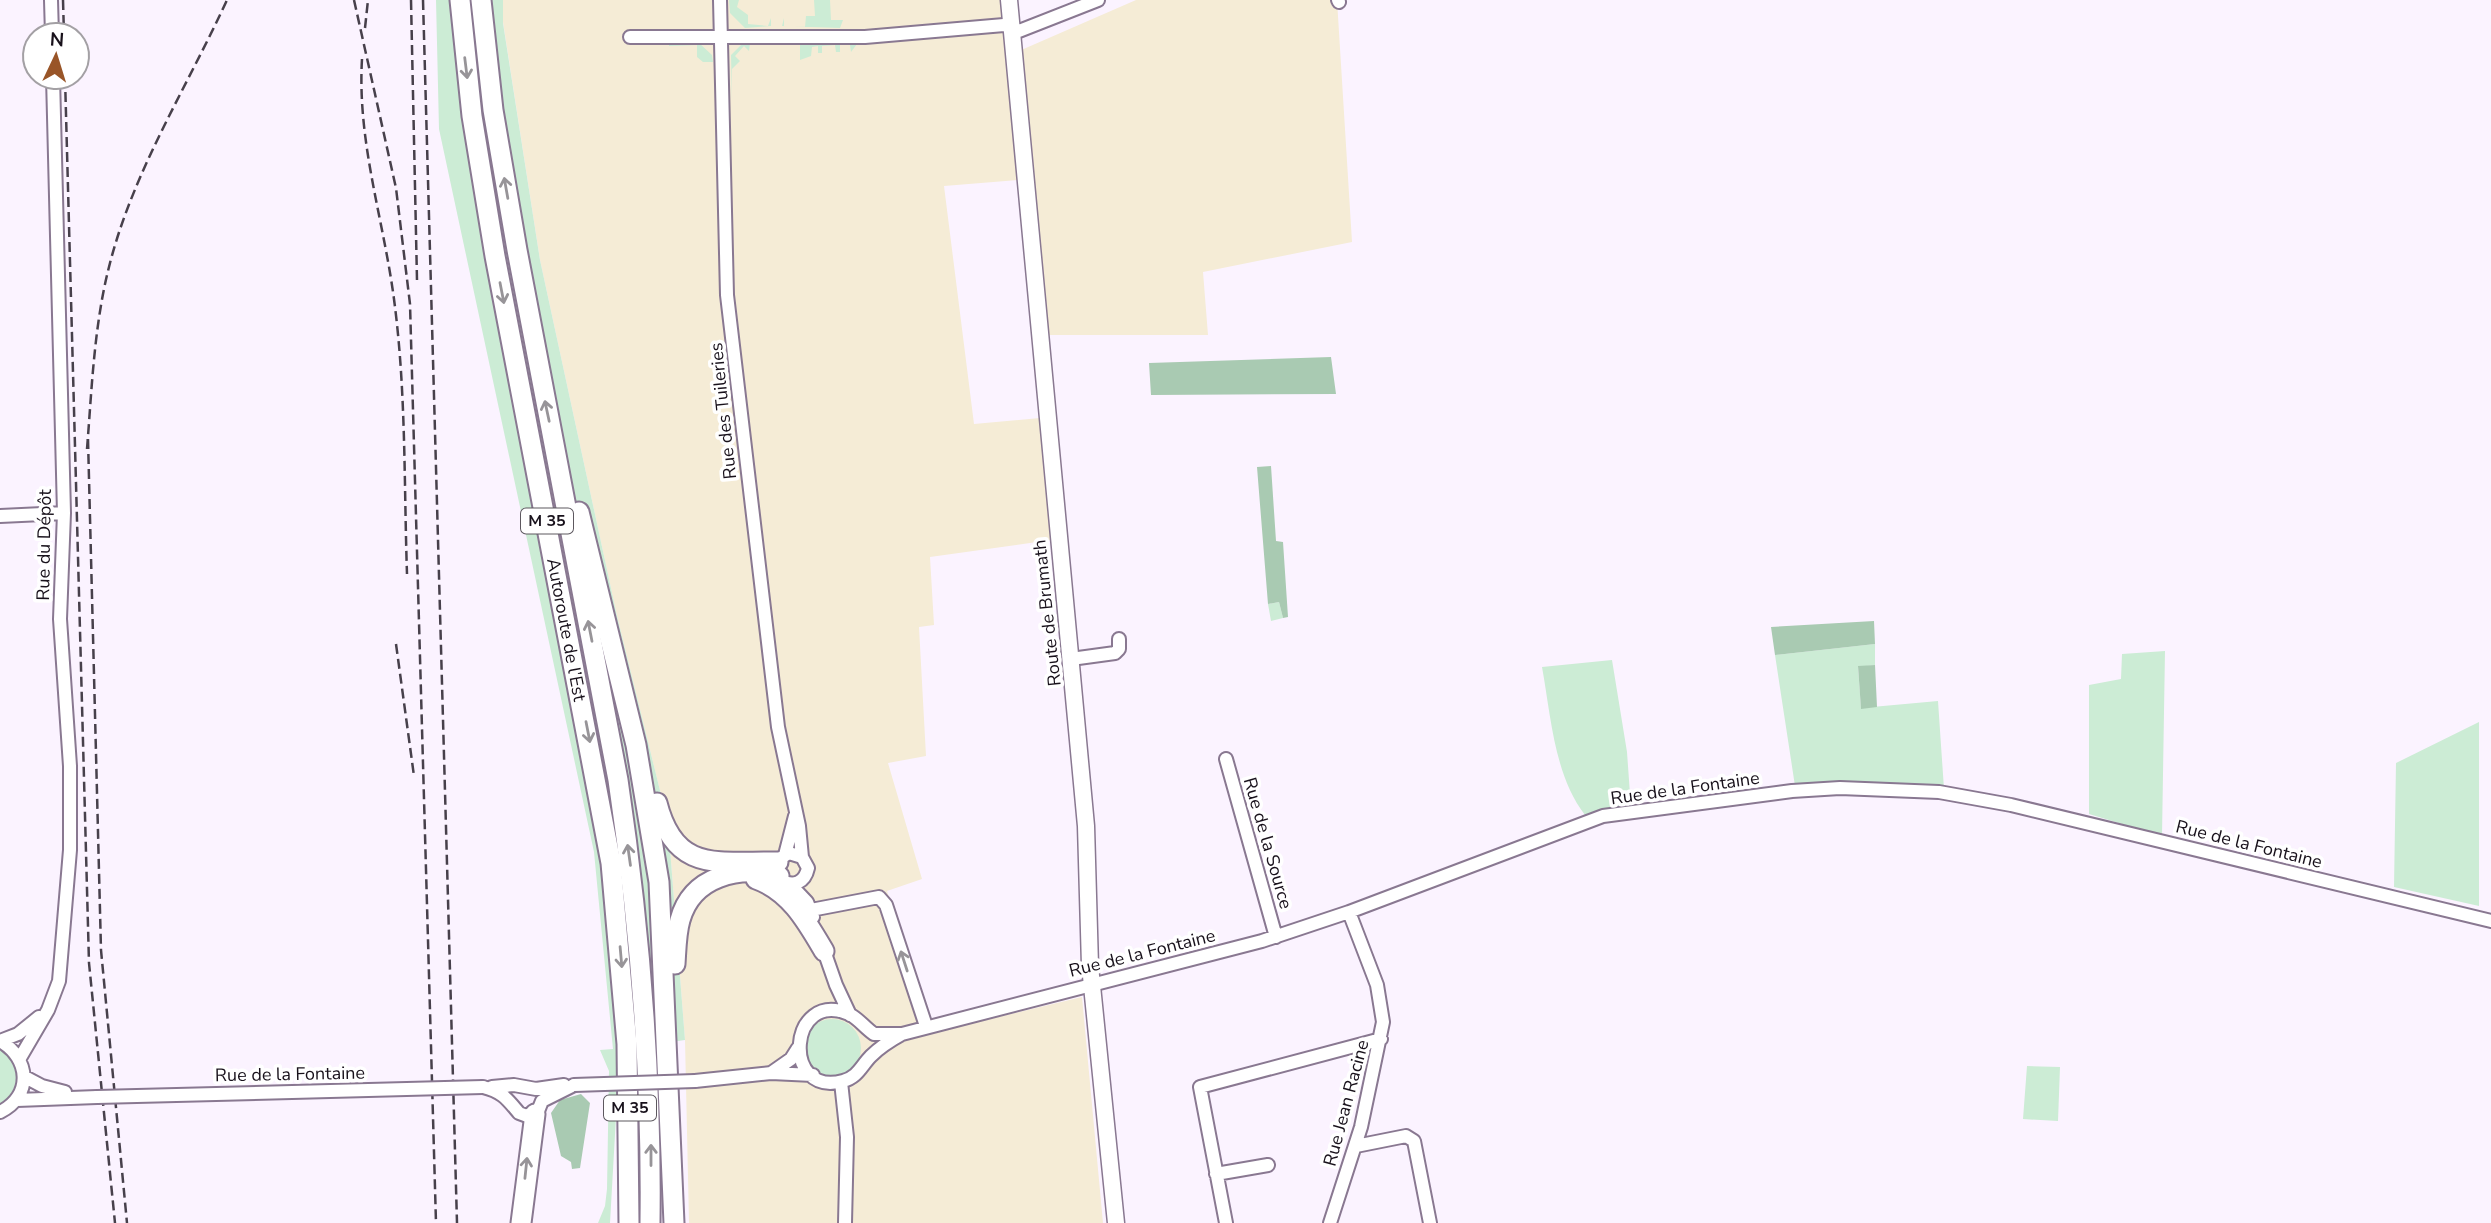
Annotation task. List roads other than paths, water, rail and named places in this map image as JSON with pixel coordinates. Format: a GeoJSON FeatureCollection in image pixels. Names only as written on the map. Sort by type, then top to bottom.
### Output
{"type":"FeatureCollection","features":[{"type":"Feature","properties":{"kind":"highway","name":"Autoroute de l’Est"},"geometry":{"type":"LineString","coordinates":[[460,0],[472,116],[495,256],[611,863],[627,1044],[629,1223]]}},
{"type":"Feature","properties":{"kind":"highway","name":"Autoroute de l’Est"},"geometry":{"type":"LineString","coordinates":[[481,0],[493,110],[618,780],[639,934],[651,1101],[650,1223]]}},
{"type":"Feature","properties":{"kind":"highway"},"geometry":{"type":"LineString","coordinates":[[561,478],[576,498],[629,717],[651,825],[659,882],[674,1223]]}},
{"type":"Feature","properties":{"kind":"highway"},"geometry":{"type":"LineString","coordinates":[[629,717],[641,739],[662,821],[676,846],[693,857],[706,860],[783,869]]}},
{"type":"Feature","properties":{"kind":"highway"},"geometry":{"type":"LineString","coordinates":[[667,1038],[677,937],[683,912],[697,890],[727,874],[783,869]]}},
{"type":"Feature","properties":{"kind":"highway"},"geometry":{"type":"LineString","coordinates":[[727,874],[752,877],[782,893],[807,923],[824,951]]}},
{"type":"Feature","properties":{"kind":"highway"},"geometry":{"type":"LineString","coordinates":[[521,1223],[539,1107]]}},
{"type":"Feature","properties":{"kind":"highway"},"geometry":{"type":"LineString","coordinates":[[616,1223],[617,1197],[630,1173]]}},
{"type":"Feature","properties":{"kind":"main road","name":"Route de Brumath"},"geometry":{"type":"LineString","coordinates":[[1009,0],[1088,850],[1092,984],[1116,1223]]}},
{"type":"Feature","properties":{"kind":"street"},"geometry":{"type":"LineString","coordinates":[[51,0],[52,21]]}},
{"type":"Feature","properties":{"kind":"street","name":"Rue des Tuileries"},"geometry":{"type":"LineString","coordinates":[[720,0],[727,295],[758,582],[778,727],[799,826],[802,857],[807,864],[805,877],[809,906],[836,985],[850,1015]]}},
{"type":"Feature","properties":{"kind":"street"},"geometry":{"type":"LineString","coordinates":[[1070,10],[1082,0]]}},
{"type":"Feature","properties":{"kind":"street"},"geometry":{"type":"LineString","coordinates":[[630,37],[720,34],[865,37],[1004,26],[1026,29],[1098,0]]}},
{"type":"Feature","properties":{"kind":"street","name":"Rue du Dépôt"},"geometry":{"type":"LineString","coordinates":[[20,1058],[48,1010],[59,981],[70,849],[70,766],[60,619],[64,513],[53,91]]}},
{"type":"Feature","properties":{"kind":"street"},"geometry":{"type":"LineString","coordinates":[[0,516],[64,513]]}},
{"type":"Feature","properties":{"kind":"street"},"geometry":{"type":"LineString","coordinates":[[1071,659],[1115,653],[1119,649],[1119,639]]}},
{"type":"Feature","properties":{"kind":"street","name":"Rue de la Source"},"geometry":{"type":"LineString","coordinates":[[1226,759],[1276,937]]}},
{"type":"Feature","properties":{"kind":"street","name":"Rue de la Fontaine"},"geometry":{"type":"LineString","coordinates":[[17,1100],[529,1088],[695,1081],[771,1073],[813,1075],[828,1082],[841,1082],[861,1070],[868,1058],[902,1034],[1276,937],[1603,816],[1792,791],[1898,788],[1939,792],[2011,805],[2491,921]]}},
{"type":"Feature","properties":{"kind":"street","name":"Rue des Tuileries"},"geometry":{"type":"LineString","coordinates":[[795,816],[783,869],[809,906]]}},
{"type":"Feature","properties":{"kind":"street"},"geometry":{"type":"LineString","coordinates":[[802,857],[794,853],[783,869],[799,883],[805,877]]}},
{"type":"Feature","properties":{"kind":"street"},"geometry":{"type":"LineString","coordinates":[[809,906],[879,897],[886,905],[926,1026]]}},
{"type":"Feature","properties":{"kind":"street","name":"Rue Jean Racine"},"geometry":{"type":"LineString","coordinates":[[1330,1223],[1356,1146],[1381,1039],[1383,1017],[1380,995],[1349,912]]}},
{"type":"Feature","properties":{"kind":"street"},"geometry":{"type":"LineString","coordinates":[[813,1075],[801,1061],[799,1048],[803,1028],[824,1012],[836,985]]}},
{"type":"Feature","properties":{"kind":"street"},"geometry":{"type":"LineString","coordinates":[[1,1115],[17,1100],[25,1077],[20,1058],[0,1041],[18,1034],[48,1010]]}},
{"type":"Feature","properties":{"kind":"street"},"geometry":{"type":"LineString","coordinates":[[824,1012],[838,1011],[850,1015],[863,1027],[870,1044],[868,1058]]}},
{"type":"Feature","properties":{"kind":"street","name":"Rue de la Fontaine"},"geometry":{"type":"LineString","coordinates":[[863,1027],[874,1034],[902,1034]]}},
{"type":"Feature","properties":{"kind":"street"},"geometry":{"type":"LineString","coordinates":[[1226,1223],[1200,1087],[1381,1039]]}},
{"type":"Feature","properties":{"kind":"street"},"geometry":{"type":"LineString","coordinates":[[771,1073],[791,1059],[799,1048]]}},
{"type":"Feature","properties":{"kind":"street","name":"Rue de la Fontaine"},"geometry":{"type":"LineString","coordinates":[[25,1077],[58,1091],[97,1097]]}},
{"type":"Feature","properties":{"kind":"street"},"geometry":{"type":"LineString","coordinates":[[841,1082],[847,1137],[845,1223]]}},
{"type":"Feature","properties":{"kind":"street","name":"Rue de la Fontaine"},"geometry":{"type":"LineString","coordinates":[[483,1087],[501,1091],[513,1101],[519,1113],[539,1107],[574,1085]]}},
{"type":"Feature","properties":{"kind":"street"},"geometry":{"type":"LineString","coordinates":[[513,1101],[516,1093],[529,1088],[539,1107]]}},
{"type":"Feature","properties":{"kind":"street"},"geometry":{"type":"LineString","coordinates":[[1356,1146],[1406,1136],[1414,1141],[1430,1223]]}},
{"type":"Feature","properties":{"kind":"street"},"geometry":{"type":"LineString","coordinates":[[1216,1174],[1268,1165]]}},
{"type":"Feature","properties":{"kind":"railway"},"geometry":{"type":"LineString","coordinates":[[63,0],[64,21]]}},
{"type":"Feature","properties":{"kind":"railway"},"geometry":{"type":"LineString","coordinates":[[87,449],[100,309],[120,229],[162,129],[227,0]]}},
{"type":"Feature","properties":{"kind":"railway"},"geometry":{"type":"LineString","coordinates":[[354,0],[396,188],[410,304],[436,1223]]}},
{"type":"Feature","properties":{"kind":"railway"},"geometry":{"type":"LineString","coordinates":[[365,28],[368,0]]}},
{"type":"Feature","properties":{"kind":"railway"},"geometry":{"type":"LineString","coordinates":[[411,0],[417,280]]}},
{"type":"Feature","properties":{"kind":"railway"},"geometry":{"type":"LineString","coordinates":[[423,0],[457,1223]]}},
{"type":"Feature","properties":{"kind":"railway"},"geometry":{"type":"LineString","coordinates":[[362,59],[368,153],[391,276],[399,340],[407,574]]}},
{"type":"Feature","properties":{"kind":"railway"},"geometry":{"type":"LineString","coordinates":[[65,91],[89,963],[115,1223]]}},
{"type":"Feature","properties":{"kind":"railway"},"geometry":{"type":"LineString","coordinates":[[88,439],[101,950],[127,1223]]}},
{"type":"Feature","properties":{"kind":"railway"},"geometry":{"type":"LineString","coordinates":[[396,644],[414,776]]}}]}
